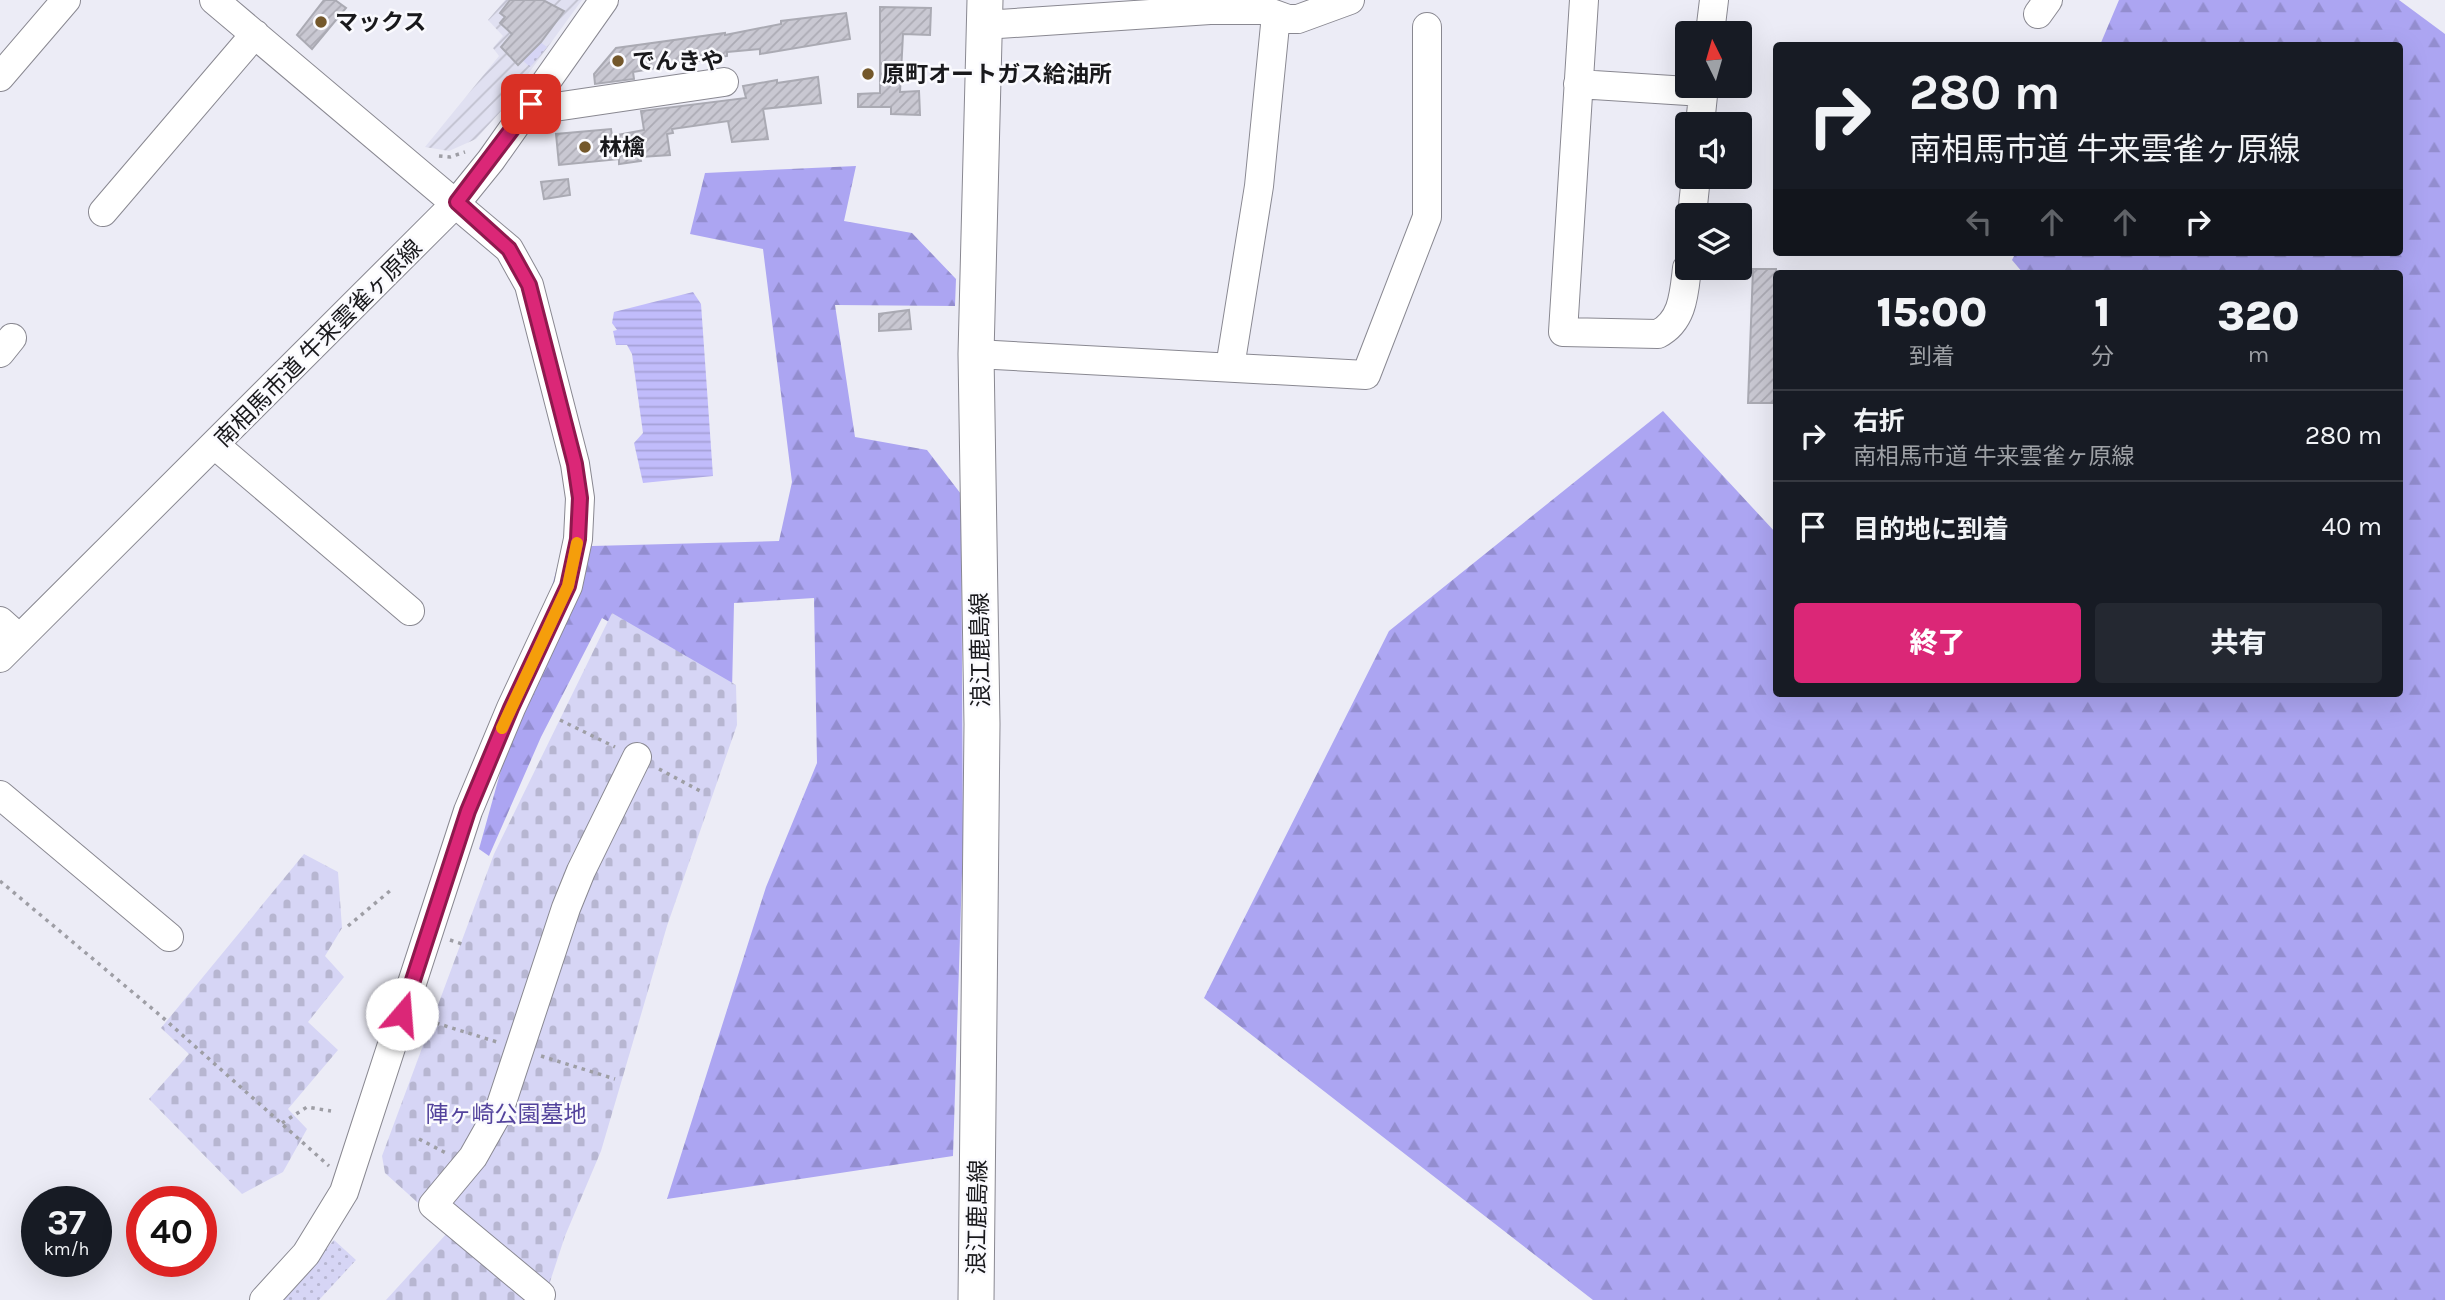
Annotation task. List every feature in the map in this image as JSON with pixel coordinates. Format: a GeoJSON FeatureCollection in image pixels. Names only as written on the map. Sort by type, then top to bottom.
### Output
{"type":"FeatureCollection","features":[{"type":"Feature","properties":{"kind":"main road","name":"浪江鹿島線"},"geometry":{"type":"LineString","coordinates":[[976,1300],[982,724],[976,354],[985,12]]}},
{"type":"Feature","properties":{"kind":"street"},"geometry":{"type":"LineString","coordinates":[[0,77],[66,0]]}},
{"type":"Feature","properties":{"kind":"street"},"geometry":{"type":"LineString","coordinates":[[214,0],[457,202],[509,249],[529,285],[575,464],[580,498],[578,539],[568,586],[511,708],[468,811],[347,1183],[316,1240],[264,1300]]}},
{"type":"Feature","properties":{"kind":"street","name":"南相馬市道 牛来雲雀ヶ原線"},"geometry":{"type":"LineString","coordinates":[[6,639],[215,445],[457,202],[531,104],[604,0]]}},
{"type":"Feature","properties":{"kind":"street"},"geometry":{"type":"LineString","coordinates":[[985,12],[1263,10],[1288,19],[1298,19],[1350,0]]}},
{"type":"Feature","properties":{"kind":"street"},"geometry":{"type":"LineString","coordinates":[[1584,0],[1563,332],[1658,334],[1672,327],[1679,316],[1685,280]]}},
{"type":"Feature","properties":{"kind":"street"},"geometry":{"type":"LineString","coordinates":[[1711,21],[1714,0]]}},
{"type":"Feature","properties":{"kind":"street"},"geometry":{"type":"LineString","coordinates":[[1230,367],[1258,197],[1276,15]]}},
{"type":"Feature","properties":{"kind":"street"},"geometry":{"type":"LineString","coordinates":[[976,354],[1366,375],[1371,368],[1427,217],[1427,27]]}},
{"type":"Feature","properties":{"kind":"street"},"geometry":{"type":"LineString","coordinates":[[103,212],[255,34]]}},
{"type":"Feature","properties":{"kind":"street"},"geometry":{"type":"LineString","coordinates":[[531,104],[555,107],[724,82]]}},
{"type":"Feature","properties":{"kind":"street"},"geometry":{"type":"LineString","coordinates":[[1578,84],[1675,88]]}},
{"type":"Feature","properties":{"kind":"street"},"geometry":{"type":"LineString","coordinates":[[215,445],[410,611]]}},
{"type":"Feature","properties":{"kind":"street"},"geometry":{"type":"LineString","coordinates":[[539,1300],[541,1295],[433,1205],[473,1157],[495,1120],[580,871],[637,757]]}},
{"type":"Feature","properties":{"kind":"street"},"geometry":{"type":"LineString","coordinates":[[0,795],[169,937]]}},
{"type":"Feature","properties":{"kind":"path"},"geometry":{"type":"LineString","coordinates":[[0,881],[161,1016],[347,1183]]}},
{"type":"Feature","properties":{"kind":"path"},"geometry":{"type":"LineString","coordinates":[[348,926],[391,890]]}},
{"type":"Feature","properties":{"kind":"path"},"geometry":{"type":"LineString","coordinates":[[282,1123],[307,1107],[331,1111]]}},
{"type":"Feature","properties":{"kind":"shaded area","name":"でんきや"},"geometry":{"type":"Polygon","coordinates":[[[505,0],[582,0],[501,111],[476,139],[449,151],[425,147],[499,56],[493,48],[503,36],[488,20],[505,0]]]}},
{"type":"Feature","properties":{"kind":"shaded area"},"geometry":{"type":"Polygon","coordinates":[[[693,292],[701,304],[713,476],[643,483],[634,443],[643,433],[632,354],[627,345],[616,345],[613,331],[617,330],[612,323],[614,312],[693,292]]]}},
{"type":"Feature","properties":{"kind":"green space"},"geometry":{"type":"Polygon","coordinates":[[[2119,0],[2399,0],[2445,34],[2445,1300],[1593,1300],[1204,998],[1389,631],[1663,411],[1773,530],[1773,697],[2403,697],[2403,270],[2020,270],[2012,260],[2014,256],[2403,256],[2403,42],[2101,42],[2119,0]]]}},
{"type":"Feature","properties":{"kind":"green space"},"geometry":{"type":"Polygon","coordinates":[[[528,33],[547,47],[530,67],[512,51],[528,33]]]}},
{"type":"Feature","properties":{"kind":"green space"},"geometry":{"type":"Polygon","coordinates":[[[856,166],[844,221],[912,233],[956,279],[955,306],[835,305],[855,437],[927,450],[961,494],[963,842],[953,1156],[667,1199],[766,887],[817,763],[814,598],[734,603],[732,691],[602,618],[541,737],[489,856],[479,849],[562,550],[592,546],[779,541],[792,482],[763,249],[690,234],[705,173],[856,166]]]}},
{"type":"Feature","properties":{"kind":"green space","name":"陣ヶ崎公園墓地"},"geometry":{"type":"Polygon","coordinates":[[[612,613],[736,685],[737,725],[667,926],[601,1151],[565,1236],[544,1300],[386,1300],[449,1231],[385,1173],[382,1156],[494,854],[612,613]]]}},
{"type":"Feature","properties":{"kind":"green space"},"geometry":{"type":"Polygon","coordinates":[[[304,854],[338,872],[342,928],[325,956],[344,977],[308,1022],[338,1050],[288,1109],[307,1129],[283,1172],[242,1194],[149,1099],[189,1054],[161,1028],[304,854]]]}},
{"type":"Feature","properties":{"kind":"green space"},"geometry":{"type":"Polygon","coordinates":[[[334,1240],[356,1260],[319,1300],[281,1300],[334,1240]]]}},
{"type":"Feature","properties":{"kind":"building","name":"マックス"},"geometry":{"type":"Polygon","coordinates":[[[324,0],[335,0],[346,8],[312,49],[297,35],[324,0]]]}},
{"type":"Feature","properties":{"kind":"building"},"geometry":{"type":"Polygon","coordinates":[[[510,0],[543,0],[564,11],[541,42],[518,65],[501,47],[512,34],[500,23],[505,17],[500,13],[510,0]]]}},
{"type":"Feature","properties":{"kind":"building"},"geometry":{"type":"Polygon","coordinates":[[[880,7],[931,8],[930,35],[903,34],[900,92],[919,91],[920,115],[891,114],[891,107],[858,107],[858,94],[880,93],[880,7]]]}},
{"type":"Feature","properties":{"kind":"building"},"geometry":{"type":"Polygon","coordinates":[[[846,13],[850,39],[760,54],[760,49],[727,52],[727,56],[633,72],[634,79],[595,84],[594,74],[616,48],[725,35],[781,24],[781,21],[846,13]]]}},
{"type":"Feature","properties":{"kind":"building"},"geometry":{"type":"Polygon","coordinates":[[[818,77],[821,103],[763,109],[768,139],[732,142],[728,121],[672,129],[673,133],[667,134],[670,155],[640,157],[641,161],[619,164],[619,159],[559,165],[556,134],[611,129],[612,136],[644,130],[641,111],[746,98],[743,86],[818,77]]]}},
{"type":"Feature","properties":{"kind":"building"},"geometry":{"type":"Polygon","coordinates":[[[568,179],[570,195],[544,199],[541,182],[568,179]]]}},
{"type":"Feature","properties":{"kind":"building"},"geometry":{"type":"Polygon","coordinates":[[[1753,269],[1776,269],[1773,270],[1773,403],[1748,403],[1753,269]]]}},
{"type":"Feature","properties":{"kind":"building"},"geometry":{"type":"Polygon","coordinates":[[[909,310],[911,329],[879,331],[879,314],[909,310]]]}},
{"type":"Feature","properties":{"kind":"slow traffic"},"geometry":{"type":"LineString","coordinates":[[502,728],[568,586],[577,543]]}},
{"type":"Feature","properties":{"kind":"place","name":"マックス"},"geometry":{"type":"Point","coordinates":[321,22]}},
{"type":"Feature","properties":{"kind":"place","name":"でんきや"},"geometry":{"type":"Point","coordinates":[618,61]}},
{"type":"Feature","properties":{"kind":"place","name":"原町オートガス給油所"},"geometry":{"type":"Point","coordinates":[868,74]}},
{"type":"Feature","properties":{"kind":"place","name":"林檎"},"geometry":{"type":"Point","coordinates":[585,147]}},
{"type":"Feature","properties":{"kind":"route"},"geometry":{"type":"LineString","coordinates":[[402,1014],[468,811],[511,708],[568,586],[578,539],[580,498],[575,464],[529,285],[509,249],[457,202],[531,104]]}}]}
